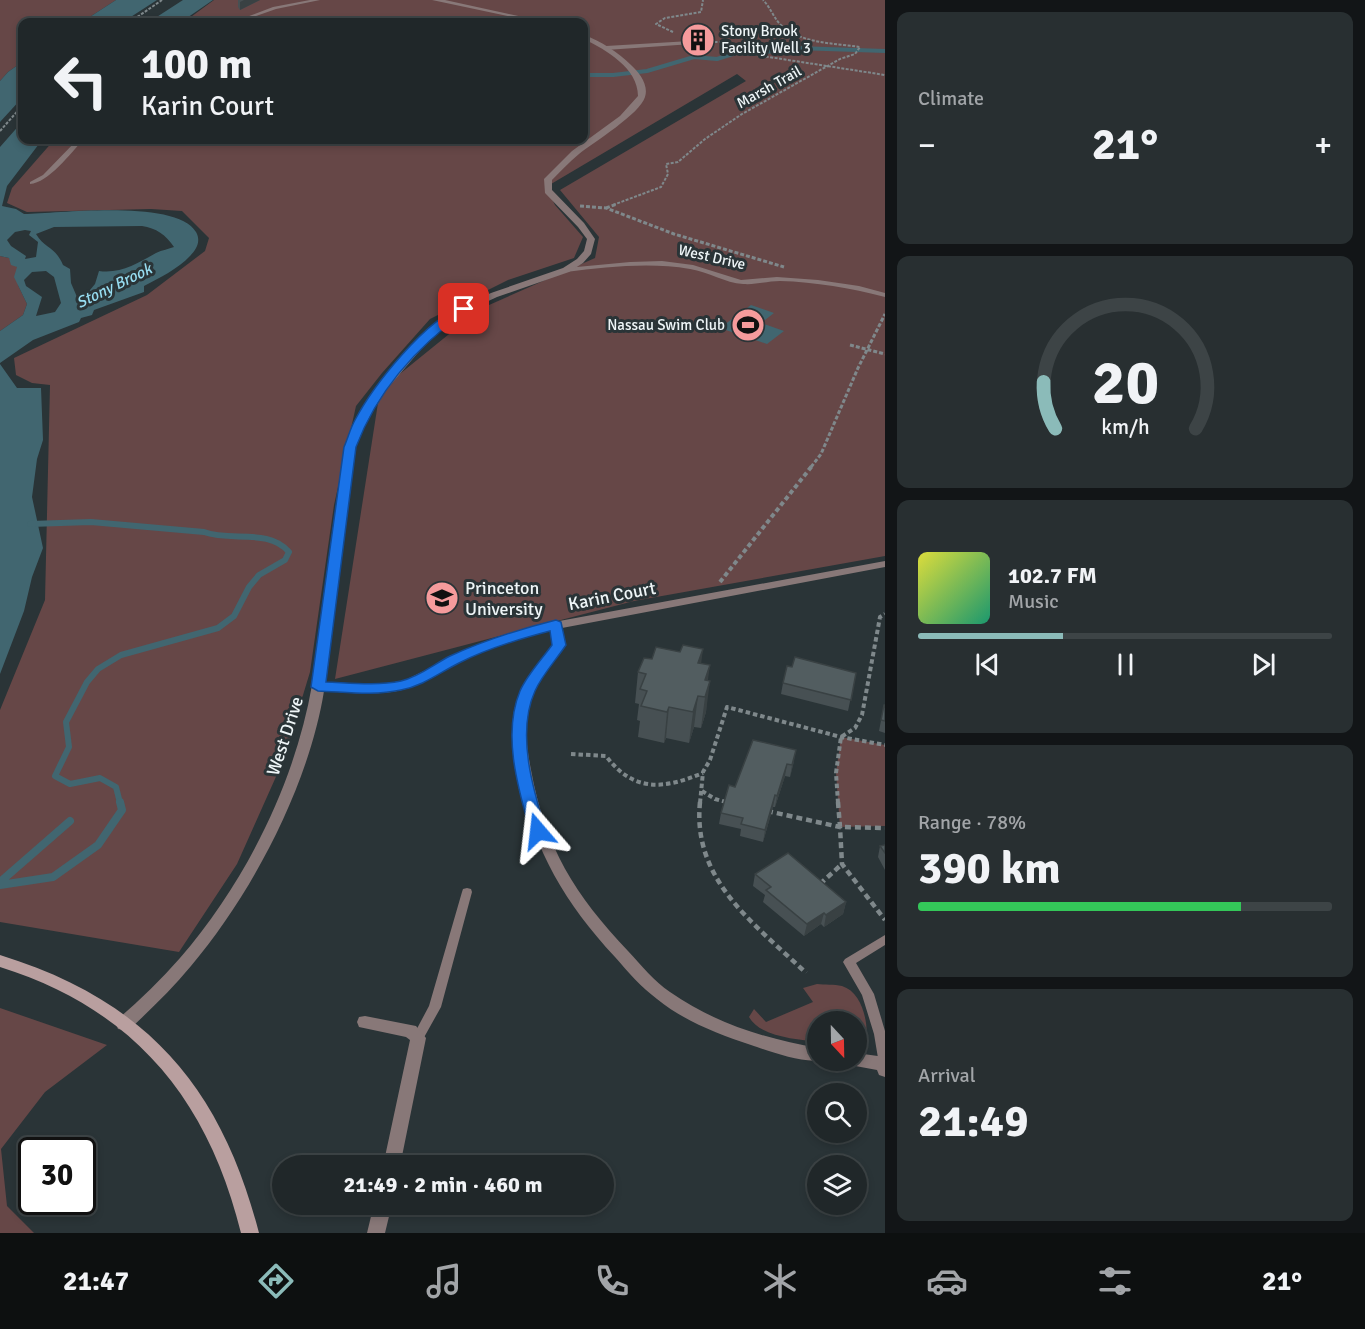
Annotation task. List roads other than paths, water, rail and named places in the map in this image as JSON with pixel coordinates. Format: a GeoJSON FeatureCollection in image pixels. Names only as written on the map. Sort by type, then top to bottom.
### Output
{"type":"FeatureCollection","features":[{"type":"Feature","properties":{"kind":"main road"},"geometry":{"type":"LineString","coordinates":[[0,961],[46,977],[89,1001],[143,1038],[169,1065],[209,1125],[232,1170],[250,1233]]}},
{"type":"Feature","properties":{"kind":"street"},"geometry":{"type":"LineString","coordinates":[[435,0],[523,18]]}},
{"type":"Feature","properties":{"kind":"street","name":"West Drive"},"geometry":{"type":"LineString","coordinates":[[588,39],[606,48],[635,72],[643,90],[642,99],[620,120],[588,144]]}},
{"type":"Feature","properties":{"kind":"street","name":"West Drive"},"geometry":{"type":"LineString","coordinates":[[124,1024],[160,992],[200,945],[230,900],[261,846],[300,757],[318,687],[350,447],[360,422],[371,402],[431,332],[464,309],[504,291],[566,270],[580,261],[588,252],[591,239],[581,225],[548,191],[548,179],[588,144]]}},
{"type":"Feature","properties":{"kind":"street","name":"Karin Court"},"geometry":{"type":"LineString","coordinates":[[318,687],[402,686],[420,680],[453,660],[515,635],[556,625],[885,564]]}},
{"type":"Feature","properties":{"kind":"street"},"geometry":{"type":"LineString","coordinates":[[556,625],[559,645],[528,689],[521,711],[520,737],[530,802],[538,831],[552,863],[568,890],[605,938],[664,996],[698,1016],[756,1040],[807,1052]]}},
{"type":"Feature","properties":{"kind":"street"},"geometry":{"type":"LineString","coordinates":[[364,1022],[410,1031],[418,1038],[393,1155]]}},
{"type":"Feature","properties":{"kind":"street"},"geometry":{"type":"LineString","coordinates":[[867,1062],[885,1064],[885,1070]]}},
{"type":"Feature","properties":{"kind":"street"},"geometry":{"type":"LineString","coordinates":[[376,1233],[380,1215]]}},
{"type":"Feature","properties":{"kind":"lane"},"geometry":{"type":"LineString","coordinates":[[247,18],[275,8],[318,0]]}},
{"type":"Feature","properties":{"kind":"lane"},"geometry":{"type":"LineString","coordinates":[[606,48],[690,43]]}},
{"type":"Feature","properties":{"kind":"lane"},"geometry":{"type":"LineString","coordinates":[[32,183],[45,176],[76,144]]}},
{"type":"Feature","properties":{"kind":"lane","name":"West Drive"},"geometry":{"type":"LineString","coordinates":[[566,270],[638,264],[673,264],[695,267],[742,282],[772,279],[806,281],[866,288],[885,295]]}},
{"type":"Feature","properties":{"kind":"lane"},"geometry":{"type":"LineString","coordinates":[[418,1038],[435,1007],[467,892]]}},
{"type":"Feature","properties":{"kind":"lane"},"geometry":{"type":"LineString","coordinates":[[885,939],[849,963],[868,994],[880,1034],[885,1064]]}},
{"type":"Feature","properties":{"kind":"water"},"geometry":{"type":"Polygon","coordinates":[[[116,0],[157,0],[129,18],[88,18],[116,0]]]}},
{"type":"Feature","properties":{"kind":"water"},"geometry":{"type":"Polygon","coordinates":[[[183,0],[213,0],[187,18],[155,18],[183,0]]]}},
{"type":"Feature","properties":{"kind":"water"},"geometry":{"type":"Polygon","coordinates":[[[18,65],[18,102],[0,122],[0,81],[18,65]]]}},
{"type":"Feature","properties":{"kind":"water","name":"Stony Brook"},"geometry":{"type":"Polygon","coordinates":[[[18,127],[18,144],[39,144],[7,186],[2,206],[16,209],[24,214],[117,210],[166,215],[185,222],[196,232],[198,239],[196,248],[190,256],[168,273],[144,286],[144,292],[94,310],[92,315],[81,318],[79,322],[33,340],[0,363],[0,331],[23,315],[27,304],[14,277],[17,267],[11,265],[9,258],[0,256],[0,147],[18,127]],[[142,226],[54,227],[36,234],[57,254],[63,265],[70,269],[71,283],[77,297],[85,296],[95,284],[99,271],[122,269],[174,247],[160,233],[142,226]],[[31,231],[15,232],[7,240],[11,246],[26,256],[25,259],[36,257],[38,242],[29,235],[31,231]],[[46,271],[32,272],[24,280],[26,286],[42,297],[36,316],[55,312],[61,303],[54,277],[46,271]]]}},
{"type":"Feature","properties":{"kind":"water","name":"Nassau Swim Club"},"geometry":{"type":"Polygon","coordinates":[[[751,305],[774,313],[765,320],[751,315],[747,318],[784,331],[767,344],[720,328],[751,305]]]}},
{"type":"Feature","properties":{"kind":"water"},"geometry":{"type":"Polygon","coordinates":[[[0,364],[17,388],[41,388],[43,440],[37,459],[32,497],[43,548],[32,577],[24,611],[0,674],[0,364]]]}},
{"type":"Feature","properties":{"kind":"waterway"},"geometry":{"type":"LineString","coordinates":[[588,75],[647,71],[694,57],[717,59],[739,52],[751,54],[797,48],[885,51]]}},
{"type":"Feature","properties":{"kind":"waterway"},"geometry":{"type":"LineString","coordinates":[[30,524],[91,522],[260,538],[271,540],[289,552],[285,560],[259,575],[249,587],[234,616],[218,628],[121,655],[98,669],[87,682],[66,722],[69,747],[55,776],[70,784],[100,778],[116,787],[120,803]]}},
{"type":"Feature","properties":{"kind":"waterway"},"geometry":{"type":"LineString","coordinates":[[0,885],[53,877],[98,845],[122,810],[120,802]]}},
{"type":"Feature","properties":{"kind":"waterway"},"geometry":{"type":"LineString","coordinates":[[0,882],[70,821]]}},
{"type":"Feature","properties":{"kind":"place","name":"Stony Brook Facility Well 3"},"geometry":{"type":"Point","coordinates":[698,40]}},
{"type":"Feature","properties":{"kind":"place","name":"Nassau Swim Club"},"geometry":{"type":"Point","coordinates":[748,325]}},
{"type":"Feature","properties":{"kind":"place","name":"Princeton University"},"geometry":{"type":"Point","coordinates":[442,598]}}]}
